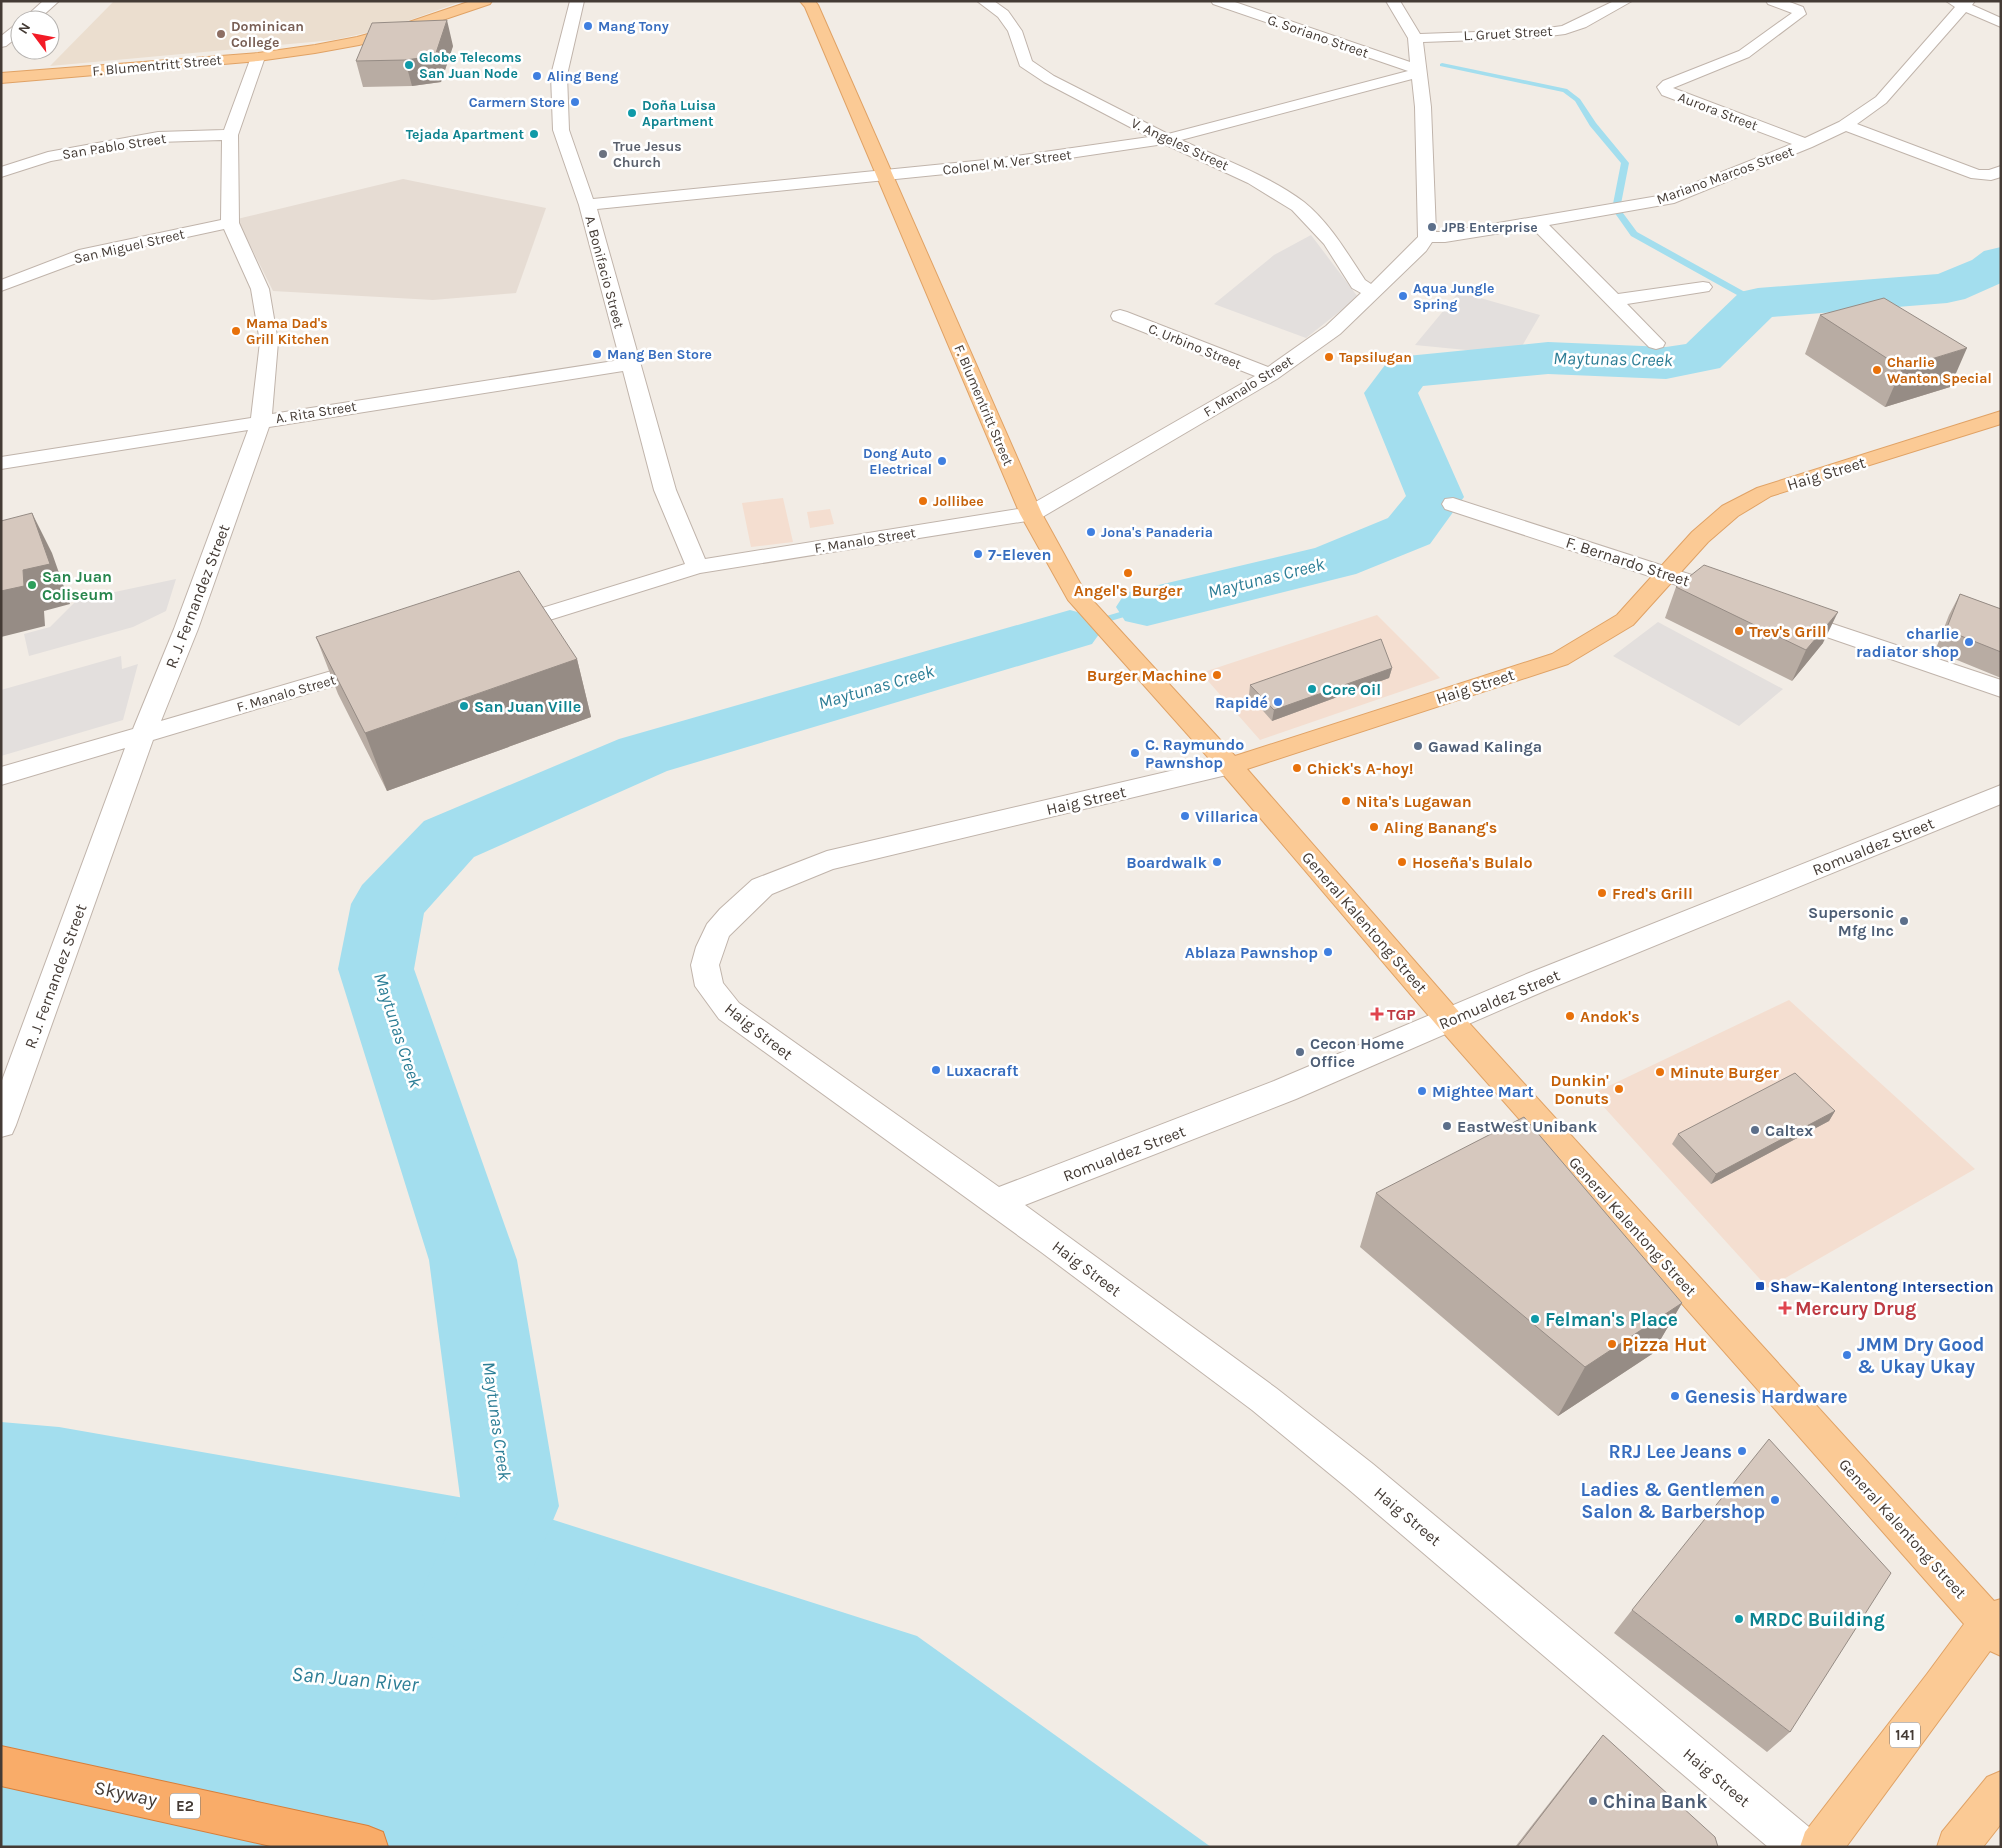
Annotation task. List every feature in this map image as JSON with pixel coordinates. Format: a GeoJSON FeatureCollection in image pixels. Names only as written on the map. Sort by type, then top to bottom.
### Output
{"type":"FeatureCollection","features":[{"type":"Feature","properties":{"kind":"highway","name":"Skyway"},"geometry":{"type":"LineString","coordinates":[[1,1766],[368,1847]]}},
{"type":"Feature","properties":{"kind":"main road","name":"F. Blumentritt Street"},"geometry":{"type":"LineString","coordinates":[[1,78],[258,57],[358,41],[402,29],[485,1]]}},
{"type":"Feature","properties":{"kind":"main road","name":"F. Blumentritt Street"},"geometry":{"type":"LineString","coordinates":[[807,1],[811,5],[1031,514],[1076,595],[1230,766]]}},
{"type":"Feature","properties":{"kind":"main road","name":"Haig Street"},"geometry":{"type":"LineString","coordinates":[[1230,766],[1560,658],[1625,620],[1700,537],[1730,511],[1764,492],[2001,417]]}},
{"type":"Feature","properties":{"kind":"main road","name":"General Kalentong Street"},"geometry":{"type":"LineString","coordinates":[[1230,766],[1450,1021],[1997,1626]]}},
{"type":"Feature","properties":{"kind":"main road","name":"141"},"geometry":{"type":"LineString","coordinates":[[1820,1847],[1941,1688],[1997,1626]]}},
{"type":"Feature","properties":{"kind":"main road"},"geometry":{"type":"LineString","coordinates":[[1957,1847],[2001,1791]]}},
{"type":"Feature","properties":{"kind":"street"},"geometry":{"type":"LineString","coordinates":[[41,10],[52,1]]}},
{"type":"Feature","properties":{"kind":"street","name":"A. Bonifacio Street"},"geometry":{"type":"LineString","coordinates":[[577,1],[559,75],[562,130],[587,205],[665,490],[698,567]]}},
{"type":"Feature","properties":{"kind":"street","name":"V. Angeles Street"},"geometry":{"type":"LineString","coordinates":[[984,1],[1003,14],[1015,31],[1026,63],[1049,79],[1166,140],[1254,179],[1298,206],[1331,242],[1358,284],[1374,291]]}},
{"type":"Feature","properties":{"kind":"street","name":"G. Soriano Street"},"geometry":{"type":"LineString","coordinates":[[1218,1],[1419,72]]}},
{"type":"Feature","properties":{"kind":"street"},"geometry":{"type":"LineString","coordinates":[[1392,1],[1415,38],[1423,106],[1427,237]]}},
{"type":"Feature","properties":{"kind":"street","name":"L. Gruet Street"},"geometry":{"type":"LineString","coordinates":[[1415,38],[1534,34],[1565,30],[1582,24],[1626,1]]}},
{"type":"Feature","properties":{"kind":"street","name":"Aurora Street"},"geometry":{"type":"LineString","coordinates":[[1773,1],[1792,6],[1798,10],[1799,14],[1744,54],[1668,84],[1665,88],[1667,92],[1806,144]]}},
{"type":"Feature","properties":{"kind":"street"},"geometry":{"type":"LineString","coordinates":[[1961,3],[2001,23]]}},
{"type":"Feature","properties":{"kind":"street","name":"Mariano Marcos Street"},"geometry":{"type":"LineString","coordinates":[[1427,237],[1445,237],[1668,199],[1806,144],[1844,125],[1881,100],[1961,3]]}},
{"type":"Feature","properties":{"kind":"street","name":"R. J. Fernandez Street"},"geometry":{"type":"LineString","coordinates":[[1,1125],[143,734],[186,629],[261,421],[269,342],[260,288],[230,223],[230,135],[258,57]]}},
{"type":"Feature","properties":{"kind":"street","name":"Colonel M. Ver Street"},"geometry":{"type":"LineString","coordinates":[[587,205],[995,164],[1166,140],[1419,72]]}},
{"type":"Feature","properties":{"kind":"street"},"geometry":{"type":"LineString","coordinates":[[1844,125],[1977,175],[1991,175],[2001,171]]}},
{"type":"Feature","properties":{"kind":"street","name":"San Pablo Street"},"geometry":{"type":"LineString","coordinates":[[1,172],[48,157],[158,137],[230,135]]}},
{"type":"Feature","properties":{"kind":"street"},"geometry":{"type":"LineString","coordinates":[[1536,222],[1615,300],[1656,344]]}},
{"type":"Feature","properties":{"kind":"street","name":"San Miguel Street"},"geometry":{"type":"LineString","coordinates":[[1,286],[85,254],[230,223]]}},
{"type":"Feature","properties":{"kind":"street","name":"F. Manalo Street"},"geometry":{"type":"LineString","coordinates":[[489,631],[698,567],[1031,514],[1270,376],[1333,330],[1420,248],[1427,237]]}},
{"type":"Feature","properties":{"kind":"street"},"geometry":{"type":"LineString","coordinates":[[1615,300],[1703,287]]}},
{"type":"Feature","properties":{"kind":"street","name":"C. Urbino Street"},"geometry":{"type":"LineString","coordinates":[[1120,316],[1270,376]]}},
{"type":"Feature","properties":{"kind":"street","name":"A. Rita Street"},"geometry":{"type":"LineString","coordinates":[[1,463],[630,364]]}},
{"type":"Feature","properties":{"kind":"street","name":"F. Bernardo Street"},"geometry":{"type":"LineString","coordinates":[[1453,504],[1669,573],[1739,598]]}},
{"type":"Feature","properties":{"kind":"street"},"geometry":{"type":"LineString","coordinates":[[1774,610],[2001,689]]}},
{"type":"Feature","properties":{"kind":"street","name":"F. Manalo Street"},"geometry":{"type":"LineString","coordinates":[[1,776],[385,664]]}},
{"type":"Feature","properties":{"kind":"street","name":"Haig Street"},"geometry":{"type":"LineString","coordinates":[[1230,766],[828,861],[762,887],[716,931],[705,965],[709,986],[729,1011],[996,1202],[1264,1399],[1360,1476],[1800,1847]]}},
{"type":"Feature","properties":{"kind":"street","name":"Romualdez Street"},"geometry":{"type":"LineString","coordinates":[[996,1202],[1285,1090],[1450,1021],[1539,981],[2001,794]]}},
{"type":"Feature","properties":{"kind":"shaded area","name":"Dominican College"},"geometry":{"type":"Polygon","coordinates":[[[114,1],[463,1],[388,28],[334,40],[50,66],[56,60],[60,60],[60,56],[114,1]]]}},
{"type":"Feature","properties":{"kind":"shaded area"},"geometry":{"type":"Polygon","coordinates":[[[403,179],[546,208],[516,293],[433,300],[273,291],[237,219],[403,179]]]}},
{"type":"Feature","properties":{"kind":"shaded area"},"geometry":{"type":"Polygon","coordinates":[[[1311,235],[1358,297],[1306,338],[1214,304],[1274,255],[1311,235]]]}},
{"type":"Feature","properties":{"kind":"shaded area"},"geometry":{"type":"Polygon","coordinates":[[[1459,292],[1540,315],[1517,355],[1415,345],[1459,292]]]}},
{"type":"Feature","properties":{"kind":"shaded area"},"geometry":{"type":"Polygon","coordinates":[[[783,498],[793,542],[751,547],[742,503],[783,498]]]}},
{"type":"Feature","properties":{"kind":"shaded area"},"geometry":{"type":"Polygon","coordinates":[[[830,509],[834,524],[810,528],[807,512],[830,509]]]}},
{"type":"Feature","properties":{"kind":"shaded area"},"geometry":{"type":"Polygon","coordinates":[[[176,579],[166,611],[133,627],[29,656],[24,634],[50,627],[77,600],[176,579]]]}},
{"type":"Feature","properties":{"kind":"shaded area"},"geometry":{"type":"Polygon","coordinates":[[[1377,615],[1440,678],[1260,740],[1201,673],[1377,615]]]}},
{"type":"Feature","properties":{"kind":"shaded area"},"geometry":{"type":"Polygon","coordinates":[[[1658,622],[1783,689],[1739,726],[1613,656],[1658,622]]]}},
{"type":"Feature","properties":{"kind":"shaded area"},"geometry":{"type":"Polygon","coordinates":[[[121,656],[122,669],[138,664],[123,720],[1,756],[1,690],[121,656]]]}},
{"type":"Feature","properties":{"kind":"shaded area"},"geometry":{"type":"Polygon","coordinates":[[[1789,1000],[1975,1169],[1768,1288],[1592,1094],[1789,1000]]]}},
{"type":"Feature","properties":{"kind":"water","name":"San Juan River"},"geometry":{"type":"Polygon","coordinates":[[[1,1422],[59,1427],[510,1506],[917,1636],[1211,1847],[1,1847],[1,1422]]]}},
{"type":"Feature","properties":{"kind":"building"},"geometry":{"type":"Polygon","coordinates":[[[447,20],[435,56],[405,60],[356,61],[372,23],[447,20]]]}},
{"type":"Feature","properties":{"kind":"building"},"geometry":{"type":"Polygon","coordinates":[[[1884,298],[1967,348],[1902,368],[1820,315],[1884,298]]]}},
{"type":"Feature","properties":{"kind":"building"},"geometry":{"type":"Polygon","coordinates":[[[32,513],[50,564],[23,570],[24,586],[1,591],[1,521],[32,513]]]}},
{"type":"Feature","properties":{"kind":"building"},"geometry":{"type":"Polygon","coordinates":[[[1704,565],[1838,612],[1806,650],[1676,587],[1704,565]]]}},
{"type":"Feature","properties":{"kind":"building"},"geometry":{"type":"Polygon","coordinates":[[[519,571],[577,659],[365,733],[316,637],[519,571]]]}},
{"type":"Feature","properties":{"kind":"building"},"geometry":{"type":"Polygon","coordinates":[[[1960,594],[2001,609],[2001,652],[1946,630],[1960,594]]]}},
{"type":"Feature","properties":{"kind":"building"},"geometry":{"type":"Polygon","coordinates":[[[1381,639],[1392,668],[1274,710],[1250,685],[1381,639]]]}},
{"type":"Feature","properties":{"kind":"building","name":"Caltex"},"geometry":{"type":"Polygon","coordinates":[[[1795,1073],[1835,1111],[1716,1174],[1678,1134],[1795,1073]]]}},
{"type":"Feature","properties":{"kind":"building"},"geometry":{"type":"Polygon","coordinates":[[[1524,1117],[1682,1303],[1585,1367],[1376,1193],[1524,1117]]]}},
{"type":"Feature","properties":{"kind":"building","name":"MRDC Building"},"geometry":{"type":"Polygon","coordinates":[[[1769,1439],[1891,1573],[1790,1732],[1632,1610],[1769,1439]]]}},
{"type":"Feature","properties":{"kind":"building","name":"China Bank"},"geometry":{"type":"Polygon","coordinates":[[[1603,1735],[1715,1837],[1718,1847],[1517,1847],[1603,1735]]]}},
{"type":"Feature","properties":{"kind":"waterway"},"geometry":{"type":"LineString","coordinates":[[1442,65],[1565,90],[1578,100],[1593,124],[1625,163],[1616,209],[1634,234],[1758,303]]}},
{"type":"Feature","properties":{"kind":"waterway","name":"Maytunas Creek"},"geometry":{"type":"LineString","coordinates":[[1147,607],[1335,561],[1409,531],[1435,497],[1391,393],[1407,372],[1548,358],[1666,363],[1702,357],[1758,303],[1947,288],[1989,270],[2001,261]]}},
{"type":"Feature","properties":{"kind":"waterway","name":"Maytunas Creek"},"geometry":{"type":"LineString","coordinates":[[1070,630],[1147,607]]}},
{"type":"Feature","properties":{"kind":"waterway","name":"Maytunas Creek"},"geometry":{"type":"LineString","coordinates":[[468,1601],[510,1506],[473,1260],[376,969],[388,904],[449,839],[643,755],[1070,630]]}},
{"type":"Feature","properties":{"kind":"place","name":"Mang Tony"},"geometry":{"type":"Point","coordinates":[588,26]}},
{"type":"Feature","properties":{"kind":"place","name":"Dominican College"},"geometry":{"type":"Point","coordinates":[221,34]}},
{"type":"Feature","properties":{"kind":"place","name":"Globe Telecoms San Juan Node"},"geometry":{"type":"Point","coordinates":[409,65]}},
{"type":"Feature","properties":{"kind":"place","name":"Aling Beng"},"geometry":{"type":"Point","coordinates":[537,76]}},
{"type":"Feature","properties":{"kind":"place","name":"Carmern Store"},"geometry":{"type":"Point","coordinates":[575,102]}},
{"type":"Feature","properties":{"kind":"place","name":"Doña Luisa Apartment"},"geometry":{"type":"Point","coordinates":[632,113]}},
{"type":"Feature","properties":{"kind":"place","name":"Tejada Apartment"},"geometry":{"type":"Point","coordinates":[534,134]}},
{"type":"Feature","properties":{"kind":"place","name":"True Jesus Church"},"geometry":{"type":"Point","coordinates":[603,154]}},
{"type":"Feature","properties":{"kind":"place","name":"JPB Enterprise"},"geometry":{"type":"Point","coordinates":[1432,227]}},
{"type":"Feature","properties":{"kind":"place","name":"Aqua Jungle Spring"},"geometry":{"type":"Point","coordinates":[1403,296]}},
{"type":"Feature","properties":{"kind":"place","name":"Mama Dad's Grill Kitchen"},"geometry":{"type":"Point","coordinates":[236,331]}},
{"type":"Feature","properties":{"kind":"place","name":"Mang Ben Store"},"geometry":{"type":"Point","coordinates":[597,354]}},
{"type":"Feature","properties":{"kind":"place","name":"Tapsilugan"},"geometry":{"type":"Point","coordinates":[1329,357]}},
{"type":"Feature","properties":{"kind":"place","name":"Charlie Wanton Special"},"geometry":{"type":"Point","coordinates":[1877,370]}},
{"type":"Feature","properties":{"kind":"place","name":"Dong Auto Electrical"},"geometry":{"type":"Point","coordinates":[942,461]}},
{"type":"Feature","properties":{"kind":"place","name":"Jollibee"},"geometry":{"type":"Point","coordinates":[923,501]}},
{"type":"Feature","properties":{"kind":"place","name":"Jona's Panaderia"},"geometry":{"type":"Point","coordinates":[1091,532]}},
{"type":"Feature","properties":{"kind":"place","name":"7-Eleven"},"geometry":{"type":"Point","coordinates":[978,554]}},
{"type":"Feature","properties":{"kind":"place","name":"Angel's Burger"},"geometry":{"type":"Point","coordinates":[1128,573]}},
{"type":"Feature","properties":{"kind":"place","name":"San Juan Coliseum"},"geometry":{"type":"Point","coordinates":[32,585]}},
{"type":"Feature","properties":{"kind":"place","name":"Trev's Grill"},"geometry":{"type":"Point","coordinates":[1739,631]}},
{"type":"Feature","properties":{"kind":"place","name":"charlie radiator shop"},"geometry":{"type":"Point","coordinates":[1969,642]}},
{"type":"Feature","properties":{"kind":"place","name":"Burger Machine"},"geometry":{"type":"Point","coordinates":[1217,675]}},
{"type":"Feature","properties":{"kind":"place","name":"Core Oil"},"geometry":{"type":"Point","coordinates":[1312,689]}},
{"type":"Feature","properties":{"kind":"place","name":"Rapidé"},"geometry":{"type":"Point","coordinates":[1278,702]}},
{"type":"Feature","properties":{"kind":"place","name":"San Juan Ville"},"geometry":{"type":"Point","coordinates":[464,706]}},
{"type":"Feature","properties":{"kind":"place","name":"Gawad Kalinga"},"geometry":{"type":"Point","coordinates":[1418,746]}},
{"type":"Feature","properties":{"kind":"place","name":"C. Raymundo Pawnshop"},"geometry":{"type":"Point","coordinates":[1135,753]}},
{"type":"Feature","properties":{"kind":"place","name":"Chick's A-hoy!"},"geometry":{"type":"Point","coordinates":[1297,768]}},
{"type":"Feature","properties":{"kind":"place","name":"Nita's Lugawan"},"geometry":{"type":"Point","coordinates":[1346,801]}},
{"type":"Feature","properties":{"kind":"place","name":"Villarica"},"geometry":{"type":"Point","coordinates":[1185,816]}},
{"type":"Feature","properties":{"kind":"place","name":"Aling Banang's"},"geometry":{"type":"Point","coordinates":[1374,827]}},
{"type":"Feature","properties":{"kind":"place","name":"Boardwalk"},"geometry":{"type":"Point","coordinates":[1217,862]}},
{"type":"Feature","properties":{"kind":"place","name":"Hoseña's Bulalo"},"geometry":{"type":"Point","coordinates":[1402,862]}},
{"type":"Feature","properties":{"kind":"place","name":"Fred's Grill"},"geometry":{"type":"Point","coordinates":[1602,893]}},
{"type":"Feature","properties":{"kind":"place","name":"Supersonic Mfg Inc"},"geometry":{"type":"Point","coordinates":[1904,921]}},
{"type":"Feature","properties":{"kind":"place","name":"Ablaza Pawnshop"},"geometry":{"type":"Point","coordinates":[1328,952]}},
{"type":"Feature","properties":{"kind":"place","name":"TGP"},"geometry":{"type":"Point","coordinates":[1377,1014]}},
{"type":"Feature","properties":{"kind":"place","name":"Andok's"},"geometry":{"type":"Point","coordinates":[1570,1016]}},
{"type":"Feature","properties":{"kind":"place","name":"Cecon Home Office"},"geometry":{"type":"Point","coordinates":[1300,1052]}},
{"type":"Feature","properties":{"kind":"place","name":"Luxacraft"},"geometry":{"type":"Point","coordinates":[936,1070]}},
{"type":"Feature","properties":{"kind":"place","name":"Minute Burger"},"geometry":{"type":"Point","coordinates":[1660,1072]}},
{"type":"Feature","properties":{"kind":"place","name":"Dunkin' Donuts"},"geometry":{"type":"Point","coordinates":[1619,1089]}},
{"type":"Feature","properties":{"kind":"place","name":"Mightee Mart"},"geometry":{"type":"Point","coordinates":[1422,1091]}},
{"type":"Feature","properties":{"kind":"place","name":"EastWest Unibank"},"geometry":{"type":"Point","coordinates":[1447,1126]}},
{"type":"Feature","properties":{"kind":"place","name":"Caltex"},"geometry":{"type":"Point","coordinates":[1755,1130]}},
{"type":"Feature","properties":{"kind":"place","name":"Shaw–Kalentong Intersection"},"geometry":{"type":"Point","coordinates":[1760,1286]}},
{"type":"Feature","properties":{"kind":"place","name":"Mercury Drug"},"geometry":{"type":"Point","coordinates":[1785,1308]}},
{"type":"Feature","properties":{"kind":"place","name":"Felman's Place"},"geometry":{"type":"Point","coordinates":[1535,1319]}},
{"type":"Feature","properties":{"kind":"place","name":"Pizza Hut"},"geometry":{"type":"Point","coordinates":[1612,1344]}},
{"type":"Feature","properties":{"kind":"place","name":"JMM Dry Good & Ukay Ukay"},"geometry":{"type":"Point","coordinates":[1847,1355]}},
{"type":"Feature","properties":{"kind":"place","name":"Genesis Hardware"},"geometry":{"type":"Point","coordinates":[1675,1396]}},
{"type":"Feature","properties":{"kind":"place","name":"RRJ Lee Jeans"},"geometry":{"type":"Point","coordinates":[1742,1451]}},
{"type":"Feature","properties":{"kind":"place","name":"Ladies & Gentlemen Salon & Barbershop"},"geometry":{"type":"Point","coordinates":[1775,1500]}},
{"type":"Feature","properties":{"kind":"place","name":"MRDC Building"},"geometry":{"type":"Point","coordinates":[1739,1619]}},
{"type":"Feature","properties":{"kind":"place","name":"China Bank"},"geometry":{"type":"Point","coordinates":[1593,1801]}}]}
